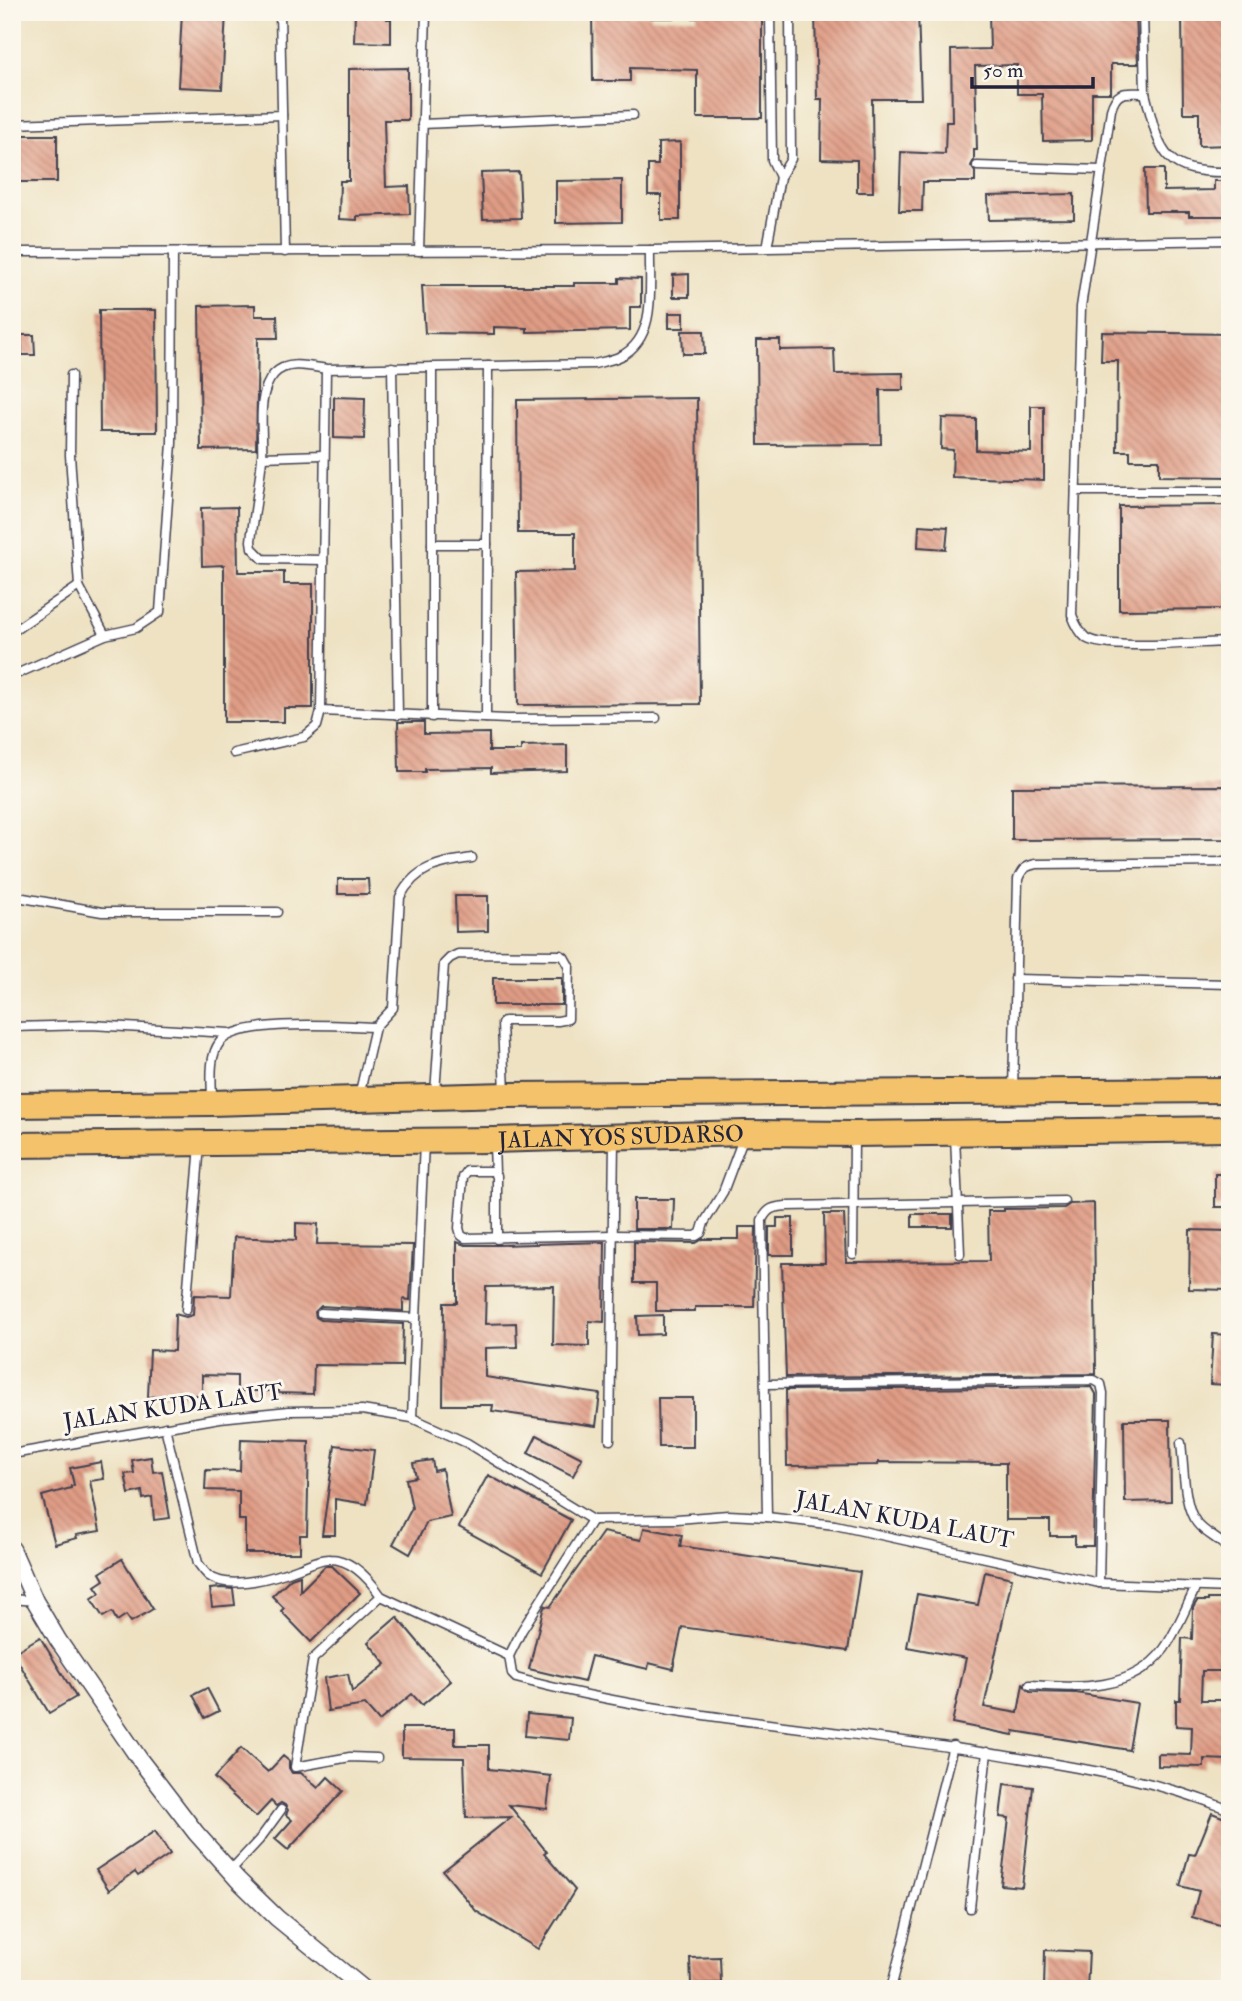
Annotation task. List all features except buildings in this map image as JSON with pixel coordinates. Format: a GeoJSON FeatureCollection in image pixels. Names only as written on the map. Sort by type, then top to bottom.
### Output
{"type":"FeatureCollection","features":[{"type":"Feature","properties":{"kind":"main road","name":"JALAN YOS SUDARSO"},"geometry":{"type":"LineString","coordinates":[[12,1105],[506,1095],[1230,1090]]}},
{"type":"Feature","properties":{"kind":"main road","name":"JALAN YOS SUDARSO"},"geometry":{"type":"LineString","coordinates":[[12,1145],[494,1140],[745,1133],[1230,1129]]}},
{"type":"Feature","properties":{"kind":"street"},"geometry":{"type":"LineString","coordinates":[[12,1549],[35,1601],[71,1660],[140,1760],[196,1833],[277,1918],[364,1989]]}},
{"type":"Feature","properties":{"kind":"lane"},"geometry":{"type":"LineString","coordinates":[[280,12],[285,252]]}},
{"type":"Feature","properties":{"kind":"lane"},"geometry":{"type":"LineString","coordinates":[[419,251],[426,12]]}},
{"type":"Feature","properties":{"kind":"lane"},"geometry":{"type":"LineString","coordinates":[[770,12],[772,160],[780,177]]}},
{"type":"Feature","properties":{"kind":"lane"},"geometry":{"type":"LineString","coordinates":[[767,248],[780,177],[791,159],[790,12]]}},
{"type":"Feature","properties":{"kind":"lane"},"geometry":{"type":"LineString","coordinates":[[1143,12],[1145,93],[1158,144],[1171,160],[1184,168],[1203,173],[1230,172]]}},
{"type":"Feature","properties":{"kind":"lane"},"geometry":{"type":"LineString","coordinates":[[1145,93],[1121,93],[1114,99],[1090,242],[1081,307],[1072,615],[1084,636],[1094,641],[1115,644],[1230,642]]}},
{"type":"Feature","properties":{"kind":"lane"},"geometry":{"type":"LineString","coordinates":[[12,124],[282,116]]}},
{"type":"Feature","properties":{"kind":"lane"},"geometry":{"type":"LineString","coordinates":[[422,124],[633,116]]}},
{"type":"Feature","properties":{"kind":"lane"},"geometry":{"type":"LineString","coordinates":[[977,166],[1101,170]]}},
{"type":"Feature","properties":{"kind":"lane"},"geometry":{"type":"LineString","coordinates":[[12,252],[650,250],[1230,240]]}},
{"type":"Feature","properties":{"kind":"lane"},"geometry":{"type":"LineString","coordinates":[[323,560],[263,559],[252,548],[262,457],[263,401],[267,386],[275,373],[288,366],[302,365],[326,369],[594,364],[620,357],[640,341],[648,321],[650,250]]}},
{"type":"Feature","properties":{"kind":"lane"},"geometry":{"type":"LineString","coordinates":[[12,676],[105,635],[136,628],[160,612],[172,443],[173,252]]}},
{"type":"Feature","properties":{"kind":"lane"},"geometry":{"type":"LineString","coordinates":[[486,718],[488,366]]}},
{"type":"Feature","properties":{"kind":"lane"},"geometry":{"type":"LineString","coordinates":[[392,367],[398,715]]}},
{"type":"Feature","properties":{"kind":"lane"},"geometry":{"type":"LineString","coordinates":[[432,367],[432,717]]}},
{"type":"Feature","properties":{"kind":"lane"},"geometry":{"type":"LineString","coordinates":[[234,753],[304,737],[317,726],[321,711],[326,369]]}},
{"type":"Feature","properties":{"kind":"lane"},"geometry":{"type":"LineString","coordinates":[[71,375],[70,455],[79,586],[105,635]]}},
{"type":"Feature","properties":{"kind":"lane"},"geometry":{"type":"LineString","coordinates":[[262,457],[323,455]]}},
{"type":"Feature","properties":{"kind":"lane"},"geometry":{"type":"LineString","coordinates":[[1076,491],[1230,491]]}},
{"type":"Feature","properties":{"kind":"lane"},"geometry":{"type":"LineString","coordinates":[[432,544],[487,544]]}},
{"type":"Feature","properties":{"kind":"lane"},"geometry":{"type":"LineString","coordinates":[[12,632],[79,586]]}},
{"type":"Feature","properties":{"kind":"lane"},"geometry":{"type":"LineString","coordinates":[[321,711],[432,717],[656,718]]}},
{"type":"Feature","properties":{"kind":"lane"},"geometry":{"type":"LineString","coordinates":[[359,1099],[375,1027],[393,1008],[400,897],[407,883],[424,869],[445,862],[472,858]]}},
{"type":"Feature","properties":{"kind":"lane"},"geometry":{"type":"LineString","coordinates":[[1013,1093],[1018,878],[1021,870],[1028,865],[1230,862]]}},
{"type":"Feature","properties":{"kind":"lane"},"geometry":{"type":"LineString","coordinates":[[12,896],[102,912],[277,912]]}},
{"type":"Feature","properties":{"kind":"lane"},"geometry":{"type":"LineString","coordinates":[[434,1098],[444,964],[458,954],[565,957],[569,966],[568,1019],[504,1021],[502,1024],[506,1095]]}},
{"type":"Feature","properties":{"kind":"lane"},"geometry":{"type":"LineString","coordinates":[[1015,979],[1230,984]]}},
{"type":"Feature","properties":{"kind":"lane"},"geometry":{"type":"LineString","coordinates":[[12,1027],[91,1026],[229,1033],[302,1025],[375,1027]]}},
{"type":"Feature","properties":{"kind":"lane"},"geometry":{"type":"LineString","coordinates":[[211,1103],[213,1056],[219,1043],[229,1033]]}},
{"type":"Feature","properties":{"kind":"lane"},"geometry":{"type":"LineString","coordinates":[[495,1172],[465,1173],[459,1228],[465,1238],[696,1236],[702,1233],[704,1223],[723,1192],[745,1133]]}},
{"type":"Feature","properties":{"kind":"lane"},"geometry":{"type":"LineString","coordinates":[[955,1133],[960,1254]]}},
{"type":"Feature","properties":{"kind":"lane"},"geometry":{"type":"LineString","coordinates":[[853,1254],[854,1134]]}},
{"type":"Feature","properties":{"kind":"lane"},"geometry":{"type":"LineString","coordinates":[[610,1440],[614,1137]]}},
{"type":"Feature","properties":{"kind":"lane"},"geometry":{"type":"LineString","coordinates":[[412,1418],[424,1140]]}},
{"type":"Feature","properties":{"kind":"lane"},"geometry":{"type":"LineString","coordinates":[[494,1140],[495,1172],[499,1180],[497,1239]]}},
{"type":"Feature","properties":{"kind":"lane"},"geometry":{"type":"LineString","coordinates":[[186,1310],[200,1142]]}},
{"type":"Feature","properties":{"kind":"lane"},"geometry":{"type":"LineString","coordinates":[[767,1517],[762,1220],[766,1212],[772,1207],[1064,1201]]}},
{"type":"Feature","properties":{"kind":"lane"},"geometry":{"type":"LineString","coordinates":[[321,1313],[416,1318]]}},
{"type":"Feature","properties":{"kind":"lane"},"geometry":{"type":"LineString","coordinates":[[765,1384],[1094,1380],[1101,1384],[1099,1583]]}},
{"type":"Feature","properties":{"kind":"lane","name":"JALAN KUDA LAUT"},"geometry":{"type":"LineString","coordinates":[[12,1454],[219,1418],[289,1411],[362,1410],[412,1418],[467,1443],[592,1520],[677,1519],[728,1515],[767,1517],[835,1525],[1099,1583],[1230,1588]]}},
{"type":"Feature","properties":{"kind":"lane"},"geometry":{"type":"LineString","coordinates":[[165,1427],[198,1563],[208,1575],[221,1581],[269,1579],[329,1558],[343,1561],[369,1578],[381,1596],[509,1656]]}},
{"type":"Feature","properties":{"kind":"lane"},"geometry":{"type":"LineString","coordinates":[[1181,1443],[1189,1510],[1194,1521],[1223,1543],[1230,1552]]}},
{"type":"Feature","properties":{"kind":"lane"},"geometry":{"type":"LineString","coordinates":[[592,1520],[522,1630],[509,1656],[512,1674],[516,1678],[589,1696],[672,1710],[953,1746],[1143,1780],[1196,1796],[1230,1810]]}},
{"type":"Feature","properties":{"kind":"lane"},"geometry":{"type":"LineString","coordinates":[[1030,1685],[1072,1688],[1110,1684],[1132,1675],[1150,1664],[1165,1648],[1196,1587]]}},
{"type":"Feature","properties":{"kind":"lane"},"geometry":{"type":"LineString","coordinates":[[377,1758],[350,1757],[295,1767],[313,1659],[381,1596]]}},
{"type":"Feature","properties":{"kind":"lane"},"geometry":{"type":"LineString","coordinates":[[12,1599],[35,1601]]}},
{"type":"Feature","properties":{"kind":"lane"},"geometry":{"type":"LineString","coordinates":[[891,1989],[953,1746]]}},
{"type":"Feature","properties":{"kind":"lane"},"geometry":{"type":"LineString","coordinates":[[970,1908],[987,1752]]}},
{"type":"Feature","properties":{"kind":"lane"},"geometry":{"type":"LineString","coordinates":[[230,1871],[259,1840],[281,1810]]}}]}
